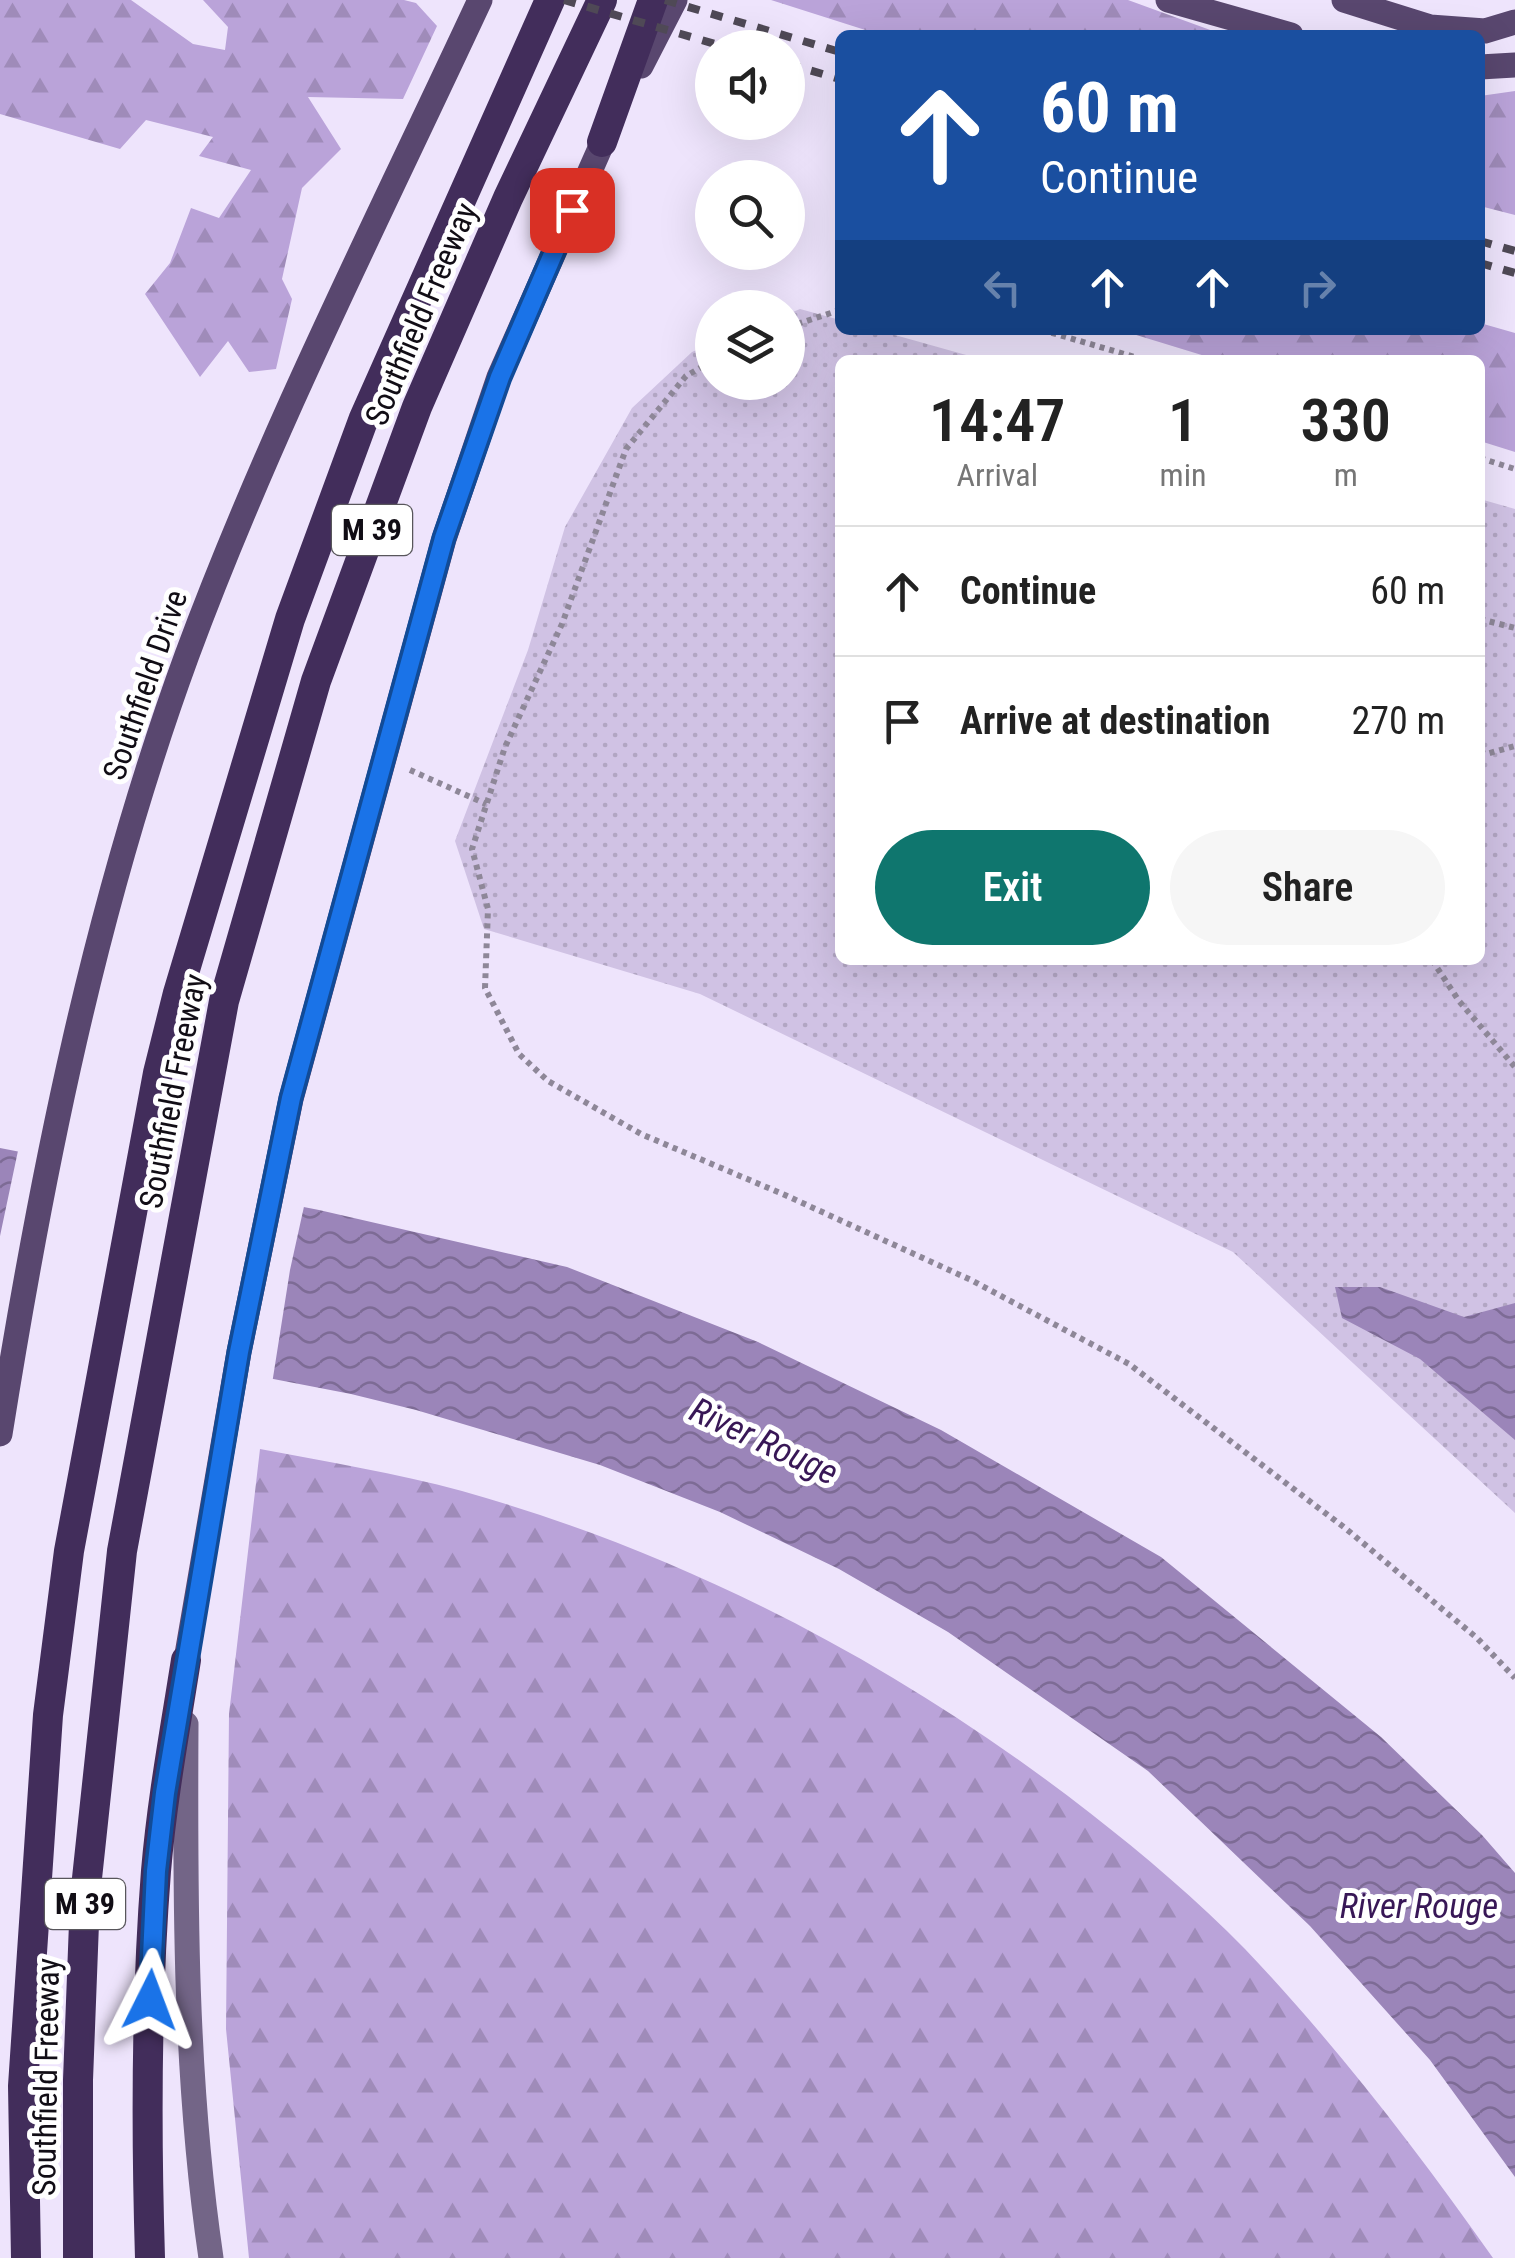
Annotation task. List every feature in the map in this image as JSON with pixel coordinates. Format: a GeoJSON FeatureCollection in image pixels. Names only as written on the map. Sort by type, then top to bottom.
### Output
{"type":"FeatureCollection","features":[{"type":"Feature","properties":{"kind":"highway","name":"Southfield Freeway"},"geometry":{"type":"LineString","coordinates":[[26,2258],[24,2086],[48,1715],[70,1551],[158,1073],[290,619],[364,418],[550,0]]}},
{"type":"Feature","properties":{"kind":"highway","name":"Southfield Freeway"},"geometry":{"type":"LineString","coordinates":[[78,2258],[78,2080],[85,1896],[122,1551],[224,1001],[316,681],[417,408],[508,198],[602,0]]}},
{"type":"Feature","properties":{"kind":"highway"},"geometry":{"type":"LineString","coordinates":[[602,142],[653,0]]}},
{"type":"Feature","properties":{"kind":"highway"},"geometry":{"type":"LineString","coordinates":[[150,2258],[150,2000],[156,1871],[186,1660]]}},
{"type":"Feature","properties":{"kind":"main road","name":"Southfield Drive"},"geometry":{"type":"LineString","coordinates":[[0,1434],[46,1176],[72,1059],[127,842],[186,657],[300,385],[480,0]]}},
{"type":"Feature","properties":{"kind":"main road"},"geometry":{"type":"LineString","coordinates":[[211,2258],[196,2137],[188,2022],[184,1908],[186,1660],[239,1352],[291,1098],[444,538],[500,377],[602,142],[675,0]]}},
{"type":"Feature","properties":{"kind":"main road"},"geometry":{"type":"LineString","coordinates":[[1168,0],[1273,30]]}},
{"type":"Feature","properties":{"kind":"main road"},"geometry":{"type":"LineString","coordinates":[[1344,0],[1430,27],[1471,30]]}},
{"type":"Feature","properties":{"kind":"main road"},"geometry":{"type":"LineString","coordinates":[[1485,31],[1515,22]]}},
{"type":"Feature","properties":{"kind":"main road"},"geometry":{"type":"LineString","coordinates":[[1485,68],[1515,65]]}},
{"type":"Feature","properties":{"kind":"path"},"geometry":{"type":"LineString","coordinates":[[805,321],[835,312]]}},
{"type":"Feature","properties":{"kind":"path"},"geometry":{"type":"LineString","coordinates":[[1059,335],[1127,355]]}},
{"type":"Feature","properties":{"kind":"path"},"geometry":{"type":"LineString","coordinates":[[695,371],[686,376],[626,449],[562,624],[505,747],[472,849],[488,909],[485,988],[519,1054],[548,1081],[641,1134],[785,1194],[971,1280],[1129,1364],[1345,1528],[1477,1638],[1515,1678]]}},
{"type":"Feature","properties":{"kind":"path"},"geometry":{"type":"LineString","coordinates":[[1485,460],[1515,469]]}},
{"type":"Feature","properties":{"kind":"path"},"geometry":{"type":"LineString","coordinates":[[1485,620],[1515,628]]}},
{"type":"Feature","properties":{"kind":"path"},"geometry":{"type":"LineString","coordinates":[[1485,754],[1515,746]]}},
{"type":"Feature","properties":{"kind":"path"},"geometry":{"type":"LineString","coordinates":[[384,759],[486,804]]}},
{"type":"Feature","properties":{"kind":"path"},"geometry":{"type":"LineString","coordinates":[[1435,965],[1459,1001],[1515,1067]]}},
{"type":"Feature","properties":{"kind":"shaded area"},"geometry":{"type":"Polygon","coordinates":[[[805,310],[835,319],[835,335],[895,335],[966,355],[835,355],[835,965],[1485,965],[1485,500],[1515,509],[1515,1513],[1233,1252],[700,994],[484,929],[455,841],[528,650],[565,527],[632,408],[695,351],[695,400],[805,400],[805,310]]]}},
{"type":"Feature","properties":{"kind":"green space"},"geometry":{"type":"Polygon","coordinates":[[[0,0],[131,0],[193,44],[225,50],[228,27],[203,0],[404,0],[416,3],[437,26],[403,99],[308,97],[341,149],[302,188],[282,279],[292,299],[276,369],[249,372],[228,341],[200,377],[145,294],[170,263],[191,208],[219,218],[251,170],[199,156],[213,137],[146,120],[120,149],[0,114],[0,0]]]}},
{"type":"Feature","properties":{"kind":"green space"},"geometry":{"type":"Polygon","coordinates":[[[771,0],[1128,0],[1210,30],[865,30],[771,0]]]}},
{"type":"Feature","properties":{"kind":"green space"},"geometry":{"type":"Polygon","coordinates":[[[1515,91],[1515,215],[1485,207],[1485,95],[1515,91]]]}},
{"type":"Feature","properties":{"kind":"green space"},"geometry":{"type":"Polygon","coordinates":[[[1485,324],[1515,333],[1515,452],[1485,443],[1485,355],[1202,355],[1136,335],[1485,335],[1485,324]]]}},
{"type":"Feature","properties":{"kind":"green space"},"geometry":{"type":"Polygon","coordinates":[[[260,1449],[462,1491],[630,1548],[792,1622],[945,1711],[1019,1760],[1110,1829],[1245,1949],[1375,2099],[1493,2258],[249,2258],[226,2029],[229,1714],[260,1449]]]}},
{"type":"Feature","properties":{"kind":"water","name":"River Rouge"},"geometry":{"type":"Polygon","coordinates":[[[0,1148],[319,1210],[567,1267],[758,1342],[941,1430],[1161,1557],[1381,1737],[1482,1835],[1515,1873],[1515,2177],[1430,2060],[1310,1926],[1148,1771],[948,1632],[839,1569],[720,1512],[600,1465],[416,1410],[0,1326],[0,1148]]]}},
{"type":"Feature","properties":{"kind":"water"},"geometry":{"type":"Polygon","coordinates":[[[1335,1287],[1380,1287],[1464,1317],[1515,1303],[1515,1440],[1420,1359],[1342,1318],[1335,1287]]]}},
{"type":"Feature","properties":{"kind":"pier"},"geometry":{"type":"Polygon","coordinates":[[[19,1146],[305,1202],[272,1384],[0,1331],[0,1236],[19,1146]]]}},
{"type":"Feature","properties":{"kind":"railway"},"geometry":{"type":"LineString","coordinates":[[564,0],[695,38]]}},
{"type":"Feature","properties":{"kind":"railway"},"geometry":{"type":"LineString","coordinates":[[665,0],[835,51]]}},
{"type":"Feature","properties":{"kind":"railway"},"geometry":{"type":"LineString","coordinates":[[805,69],[835,78]]}},
{"type":"Feature","properties":{"kind":"railway"},"geometry":{"type":"LineString","coordinates":[[1485,242],[1515,251]]}},
{"type":"Feature","properties":{"kind":"railway"},"geometry":{"type":"LineString","coordinates":[[1485,264],[1515,273]]}},
{"type":"Feature","properties":{"kind":"route"},"geometry":{"type":"LineString","coordinates":[[150,2000],[156,1871],[165,1793],[239,1352],[291,1098],[444,538],[500,377],[572,210]]}}]}
